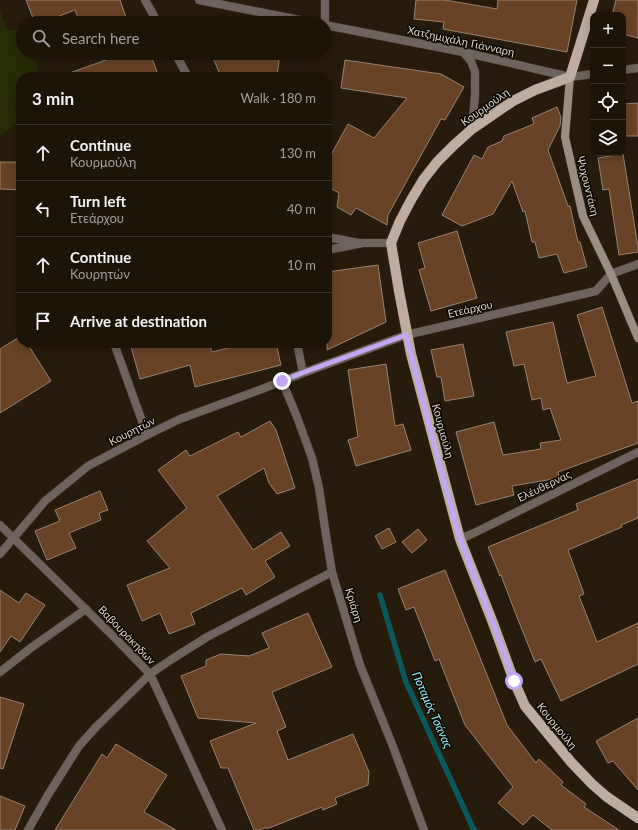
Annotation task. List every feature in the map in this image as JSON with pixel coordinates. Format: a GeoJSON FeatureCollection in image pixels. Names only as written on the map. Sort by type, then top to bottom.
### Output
{"type":"FeatureCollection","features":[{"type":"Feature","properties":{"kind":"main road"},"geometry":{"type":"LineString","coordinates":[[570,77],[594,0]]}},
{"type":"Feature","properties":{"kind":"main road","name":"Κουρμούλη"},"geometry":{"type":"LineString","coordinates":[[570,77],[535,90],[513,101],[472,129],[448,151],[423,180],[403,214],[391,243],[406,335],[460,539],[514,681],[525,706],[552,740],[592,784],[638,818]]}},
{"type":"Feature","properties":{"kind":"main road","name":"Ψυχουντάκη"},"geometry":{"type":"LineString","coordinates":[[570,77],[565,137],[583,216],[611,274],[638,338]]}},
{"type":"Feature","properties":{"kind":"street"},"geometry":{"type":"LineString","coordinates":[[147,0],[155,16]]}},
{"type":"Feature","properties":{"kind":"street"},"geometry":{"type":"LineString","coordinates":[[199,0],[280,16]]}},
{"type":"Feature","properties":{"kind":"street"},"geometry":{"type":"LineString","coordinates":[[325,0],[325,16]]}},
{"type":"Feature","properties":{"kind":"street","name":"Χατζημιχάλη Γιάνναρη"},"geometry":{"type":"LineString","coordinates":[[332,26],[463,52],[570,77],[590,74]]}},
{"type":"Feature","properties":{"kind":"street"},"geometry":{"type":"LineString","coordinates":[[463,52],[470,61],[475,72],[475,95],[472,129]]}},
{"type":"Feature","properties":{"kind":"street"},"geometry":{"type":"LineString","coordinates":[[178,60],[183,72]]}},
{"type":"Feature","properties":{"kind":"street"},"geometry":{"type":"LineString","coordinates":[[626,70],[638,68]]}},
{"type":"Feature","properties":{"kind":"street"},"geometry":{"type":"LineString","coordinates":[[332,237],[363,243],[391,243]]}},
{"type":"Feature","properties":{"kind":"street"},"geometry":{"type":"LineString","coordinates":[[332,249],[363,243]]}},
{"type":"Feature","properties":{"kind":"street","name":"Ετεάρχου"},"geometry":{"type":"LineString","coordinates":[[302,373],[406,335],[596,290],[611,274],[638,264]]}},
{"type":"Feature","properties":{"kind":"street"},"geometry":{"type":"LineString","coordinates":[[116,348],[147,434]]}},
{"type":"Feature","properties":{"kind":"street"},"geometry":{"type":"LineString","coordinates":[[298,348],[302,373]]}},
{"type":"Feature","properties":{"kind":"street","name":"Κουρητών"},"geometry":{"type":"LineString","coordinates":[[0,554],[45,501],[88,466],[147,434],[180,419],[302,373]]}},
{"type":"Feature","properties":{"kind":"street","name":"Κριάρη"},"geometry":{"type":"LineString","coordinates":[[282,381],[312,458],[319,488],[332,572],[360,665],[392,744],[424,830]]}},
{"type":"Feature","properties":{"kind":"street","name":"Ελέυθερνας"},"geometry":{"type":"LineString","coordinates":[[460,539],[638,452]]}},
{"type":"Feature","properties":{"kind":"street","name":"Βαβουράκηδων"},"geometry":{"type":"LineString","coordinates":[[0,525],[150,674],[222,830]]}},
{"type":"Feature","properties":{"kind":"street"},"geometry":{"type":"LineString","coordinates":[[28,830],[79,746],[150,674],[181,652],[207,637],[332,572]]}},
{"type":"Feature","properties":{"kind":"street"},"geometry":{"type":"LineString","coordinates":[[0,672],[32,647],[86,609]]}},
{"type":"Feature","properties":{"kind":"green space"},"geometry":{"type":"Polygon","coordinates":[[[0,11],[7,30],[16,30],[16,60],[35,60],[39,72],[16,72],[16,102],[14,103],[16,109],[16,124],[0,136],[0,11]]]}},
{"type":"Feature","properties":{"kind":"building"},"geometry":{"type":"Polygon","coordinates":[[[26,0],[120,0],[126,16],[77,16],[75,10],[59,16],[32,16],[26,0]]]}},
{"type":"Feature","properties":{"kind":"building"},"geometry":{"type":"Polygon","coordinates":[[[416,0],[445,0],[497,9],[498,0],[577,0],[567,52],[443,29],[444,22],[414,19],[416,0]]]}},
{"type":"Feature","properties":{"kind":"building"},"geometry":{"type":"Polygon","coordinates":[[[616,0],[638,0],[638,38],[626,35],[626,12],[613,12],[616,0]]]}},
{"type":"Feature","properties":{"kind":"building"},"geometry":{"type":"Polygon","coordinates":[[[106,60],[153,60],[157,72],[72,72],[106,60]]]}},
{"type":"Feature","properties":{"kind":"building"},"geometry":{"type":"Polygon","coordinates":[[[214,60],[279,60],[278,72],[219,72],[214,60]]]}},
{"type":"Feature","properties":{"kind":"building"},"geometry":{"type":"Polygon","coordinates":[[[345,60],[441,74],[464,87],[445,120],[441,119],[388,215],[387,225],[356,208],[351,215],[337,207],[339,193],[332,189],[332,153],[348,124],[374,138],[407,98],[341,88],[345,60]]]}},
{"type":"Feature","properties":{"kind":"building"},"geometry":{"type":"Polygon","coordinates":[[[638,103],[638,136],[626,136],[626,104],[638,103]]]}},
{"type":"Feature","properties":{"kind":"building"},"geometry":{"type":"Polygon","coordinates":[[[557,107],[561,117],[560,126],[548,150],[568,206],[570,206],[578,242],[580,242],[587,267],[564,273],[557,254],[539,258],[535,242],[532,242],[525,211],[523,212],[512,181],[493,214],[462,226],[442,215],[474,155],[482,159],[488,147],[502,141],[504,136],[534,124],[532,118],[557,107]]]}},
{"type":"Feature","properties":{"kind":"building"},"geometry":{"type":"Polygon","coordinates":[[[623,156],[638,252],[619,255],[609,189],[603,190],[598,158],[623,156]]]}},
{"type":"Feature","properties":{"kind":"building"},"geometry":{"type":"Polygon","coordinates":[[[0,162],[16,162],[16,190],[0,189],[0,162]]]}},
{"type":"Feature","properties":{"kind":"building"},"geometry":{"type":"Polygon","coordinates":[[[457,231],[477,298],[431,311],[419,270],[425,268],[418,243],[457,231]]]}},
{"type":"Feature","properties":{"kind":"building"},"geometry":{"type":"Polygon","coordinates":[[[378,265],[386,322],[332,348],[332,271],[378,265]]]}},
{"type":"Feature","properties":{"kind":"building"},"geometry":{"type":"Polygon","coordinates":[[[602,307],[632,403],[638,401],[638,443],[558,472],[559,478],[512,486],[514,495],[476,505],[456,432],[494,422],[503,455],[541,449],[540,443],[561,440],[550,408],[543,410],[541,398],[532,400],[524,364],[514,366],[506,332],[553,322],[567,383],[596,376],[577,315],[602,307]]]}},
{"type":"Feature","properties":{"kind":"building"},"geometry":{"type":"Polygon","coordinates":[[[16,339],[16,348],[30,348],[51,381],[0,413],[0,349],[16,339]]]}},
{"type":"Feature","properties":{"kind":"building"},"geometry":{"type":"Polygon","coordinates":[[[463,344],[474,396],[445,401],[441,377],[437,377],[431,350],[463,344]]]}},
{"type":"Feature","properties":{"kind":"building"},"geometry":{"type":"Polygon","coordinates":[[[131,348],[211,348],[212,352],[228,348],[277,348],[281,365],[195,387],[190,365],[140,379],[131,348]]]}},
{"type":"Feature","properties":{"kind":"building"},"geometry":{"type":"Polygon","coordinates":[[[386,364],[395,426],[403,424],[411,450],[356,466],[348,440],[358,437],[348,370],[386,364]]]}},
{"type":"Feature","properties":{"kind":"building"},"geometry":{"type":"Polygon","coordinates":[[[270,421],[276,430],[295,488],[277,494],[269,483],[264,468],[217,496],[253,550],[281,532],[290,546],[265,561],[275,577],[246,595],[242,588],[191,613],[195,624],[169,634],[160,613],[142,621],[127,585],[170,568],[147,541],[187,508],[158,470],[186,450],[190,456],[238,432],[241,437],[270,421]]]}},
{"type":"Feature","properties":{"kind":"building"},"geometry":{"type":"Polygon","coordinates":[[[638,479],[638,518],[621,525],[622,527],[568,550],[584,594],[579,596],[597,642],[638,623],[638,664],[561,701],[541,659],[535,662],[501,575],[500,576],[488,547],[578,510],[576,504],[638,479]]]}},
{"type":"Feature","properties":{"kind":"building"},"geometry":{"type":"Polygon","coordinates":[[[100,491],[108,510],[99,513],[101,520],[69,533],[76,548],[47,560],[35,531],[60,521],[55,510],[100,491]]]}},
{"type":"Feature","properties":{"kind":"building"},"geometry":{"type":"Polygon","coordinates":[[[389,528],[396,542],[382,549],[375,536],[389,528]]]}},
{"type":"Feature","properties":{"kind":"building"},"geometry":{"type":"Polygon","coordinates":[[[418,529],[427,540],[412,553],[402,542],[418,529]]]}},
{"type":"Feature","properties":{"kind":"building"},"geometry":{"type":"Polygon","coordinates":[[[445,570],[507,725],[536,763],[539,759],[563,782],[561,785],[586,804],[584,807],[619,830],[552,830],[533,815],[523,825],[498,803],[513,787],[465,725],[439,659],[435,661],[414,607],[406,610],[398,589],[445,570]]]}},
{"type":"Feature","properties":{"kind":"building"},"geometry":{"type":"Polygon","coordinates":[[[0,590],[19,603],[26,593],[45,605],[20,642],[11,636],[0,652],[0,590]]]}},
{"type":"Feature","properties":{"kind":"building"},"geometry":{"type":"Polygon","coordinates":[[[308,613],[332,667],[272,692],[286,727],[277,731],[288,760],[353,734],[369,772],[368,785],[335,798],[337,804],[323,810],[322,807],[269,828],[254,830],[228,768],[221,768],[210,741],[256,723],[198,718],[181,676],[206,666],[206,660],[221,654],[249,656],[269,648],[262,633],[308,613]]]}},
{"type":"Feature","properties":{"kind":"building"},"geometry":{"type":"Polygon","coordinates":[[[0,697],[24,704],[3,769],[0,768],[0,697]]]}},
{"type":"Feature","properties":{"kind":"building"},"geometry":{"type":"Polygon","coordinates":[[[638,718],[638,790],[613,761],[608,763],[596,741],[638,718]]]}},
{"type":"Feature","properties":{"kind":"building"},"geometry":{"type":"Polygon","coordinates":[[[116,744],[167,775],[144,812],[176,830],[55,830],[102,754],[107,758],[116,744]]]}},
{"type":"Feature","properties":{"kind":"building"},"geometry":{"type":"Polygon","coordinates":[[[0,796],[25,806],[15,830],[0,830],[0,796]]]}},
{"type":"Feature","properties":{"kind":"waterway","name":"Ποταμός Τσάνας"},"geometry":{"type":"LineString","coordinates":[[380,595],[406,682],[475,830]]}},
{"type":"Feature","properties":{"kind":"route"},"geometry":{"type":"LineString","coordinates":[[282,381],[406,335],[460,539],[514,681]]}}]}
